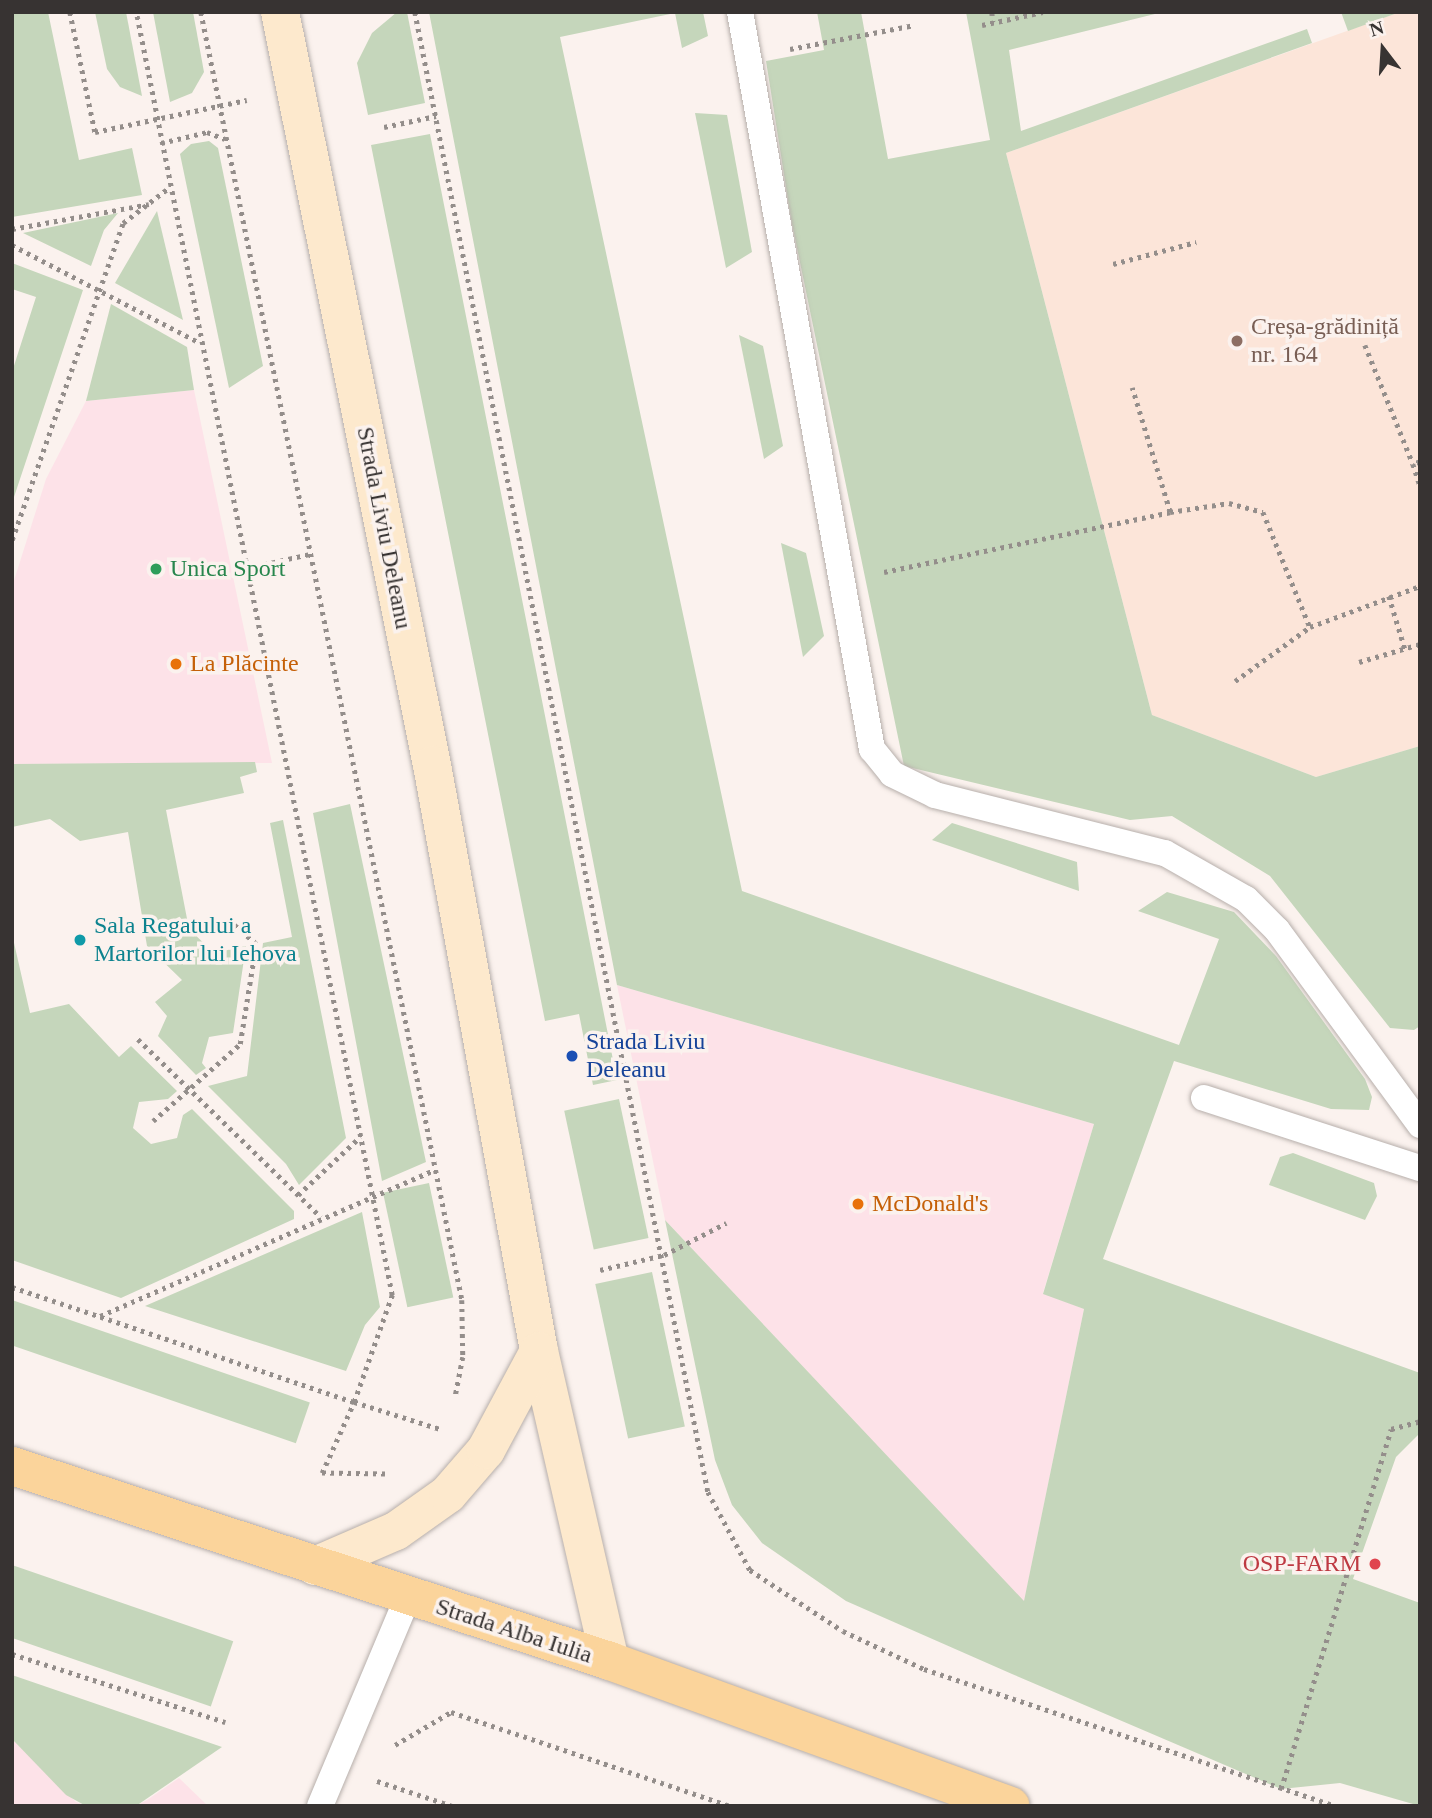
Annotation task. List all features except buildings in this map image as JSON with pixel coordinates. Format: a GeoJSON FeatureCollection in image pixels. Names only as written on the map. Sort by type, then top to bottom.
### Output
{"type":"FeatureCollection","features":[{"type":"Feature","properties":{"kind":"main road","name":"Strada Liviu Deleanu"},"geometry":{"type":"LineString","coordinates":[[281,12],[432,765],[539,1351],[610,1661]]}},
{"type":"Feature","properties":{"kind":"main road"},"geometry":{"type":"LineString","coordinates":[[315,1566],[396,1531],[448,1494],[486,1450],[539,1351]]}},
{"type":"Feature","properties":{"kind":"main road","name":"Strada Alba Iulia"},"geometry":{"type":"LineString","coordinates":[[12,1466],[610,1661],[1011,1806]]}},
{"type":"Feature","properties":{"kind":"lane"},"geometry":{"type":"LineString","coordinates":[[740,12],[840,583],[872,749],[892,774],[935,795],[1166,853],[1246,899],[1277,930],[1420,1125]]}},
{"type":"Feature","properties":{"kind":"lane"},"geometry":{"type":"LineString","coordinates":[[1204,1098],[1420,1168]]}},
{"type":"Feature","properties":{"kind":"lane"},"geometry":{"type":"LineString","coordinates":[[320,1806],[408,1597]]}},
{"type":"Feature","properties":{"kind":"path"},"geometry":{"type":"LineString","coordinates":[[70,12],[95,132],[296,89]]}},
{"type":"Feature","properties":{"kind":"path"},"geometry":{"type":"LineString","coordinates":[[136,12],[392,1294],[354,1402],[322,1473],[380,1476],[391,1470]]}},
{"type":"Feature","properties":{"kind":"path"},"geometry":{"type":"LineString","coordinates":[[201,12],[225,139],[233,157],[310,554],[462,1300],[463,1357],[453,1408]]}},
{"type":"Feature","properties":{"kind":"path"},"geometry":{"type":"LineString","coordinates":[[415,12],[664,1255],[708,1492],[750,1570],[844,1631],[924,1669],[1335,1806]]}},
{"type":"Feature","properties":{"kind":"path"},"geometry":{"type":"LineString","coordinates":[[992,12],[993,22]]}},
{"type":"Feature","properties":{"kind":"path"},"geometry":{"type":"LineString","coordinates":[[982,25],[1040,13]]}},
{"type":"Feature","properties":{"kind":"path"},"geometry":{"type":"LineString","coordinates":[[841,40],[915,25]]}},
{"type":"Feature","properties":{"kind":"path"},"geometry":{"type":"LineString","coordinates":[[383,127],[436,116]]}},
{"type":"Feature","properties":{"kind":"path"},"geometry":{"type":"LineString","coordinates":[[161,143],[207,132],[225,139]]}},
{"type":"Feature","properties":{"kind":"path"},"geometry":{"type":"LineString","coordinates":[[12,540],[98,287],[123,223],[170,187]]}},
{"type":"Feature","properties":{"kind":"path"},"geometry":{"type":"LineString","coordinates":[[12,229],[150,203]]}},
{"type":"Feature","properties":{"kind":"path"},"geometry":{"type":"LineString","coordinates":[[1113,264],[1196,242]]}},
{"type":"Feature","properties":{"kind":"path"},"geometry":{"type":"LineString","coordinates":[[12,245],[98,287],[201,343]]}},
{"type":"Feature","properties":{"kind":"path"},"geometry":{"type":"LineString","coordinates":[[1365,345],[1420,485]]}},
{"type":"Feature","properties":{"kind":"path"},"geometry":{"type":"LineString","coordinates":[[1132,388],[1170,512]]}},
{"type":"Feature","properties":{"kind":"path"},"geometry":{"type":"LineString","coordinates":[[1413,464],[1420,462]]}},
{"type":"Feature","properties":{"kind":"path"},"geometry":{"type":"LineString","coordinates":[[840,583],[1170,512],[1229,503],[1263,512],[1310,627]]}},
{"type":"Feature","properties":{"kind":"path"},"geometry":{"type":"LineString","coordinates":[[247,568],[310,554]]}},
{"type":"Feature","properties":{"kind":"path"},"geometry":{"type":"LineString","coordinates":[[1235,681],[1310,627],[1420,586]]}},
{"type":"Feature","properties":{"kind":"path"},"geometry":{"type":"LineString","coordinates":[[1389,596],[1405,649]]}},
{"type":"Feature","properties":{"kind":"path"},"geometry":{"type":"LineString","coordinates":[[1359,662],[1420,644]]}},
{"type":"Feature","properties":{"kind":"path"},"geometry":{"type":"LineString","coordinates":[[153,1121],[240,1044],[256,944],[234,925]]}},
{"type":"Feature","properties":{"kind":"path"},"geometry":{"type":"LineString","coordinates":[[138,1039],[321,1217]]}},
{"type":"Feature","properties":{"kind":"path"},"geometry":{"type":"LineString","coordinates":[[298,1195],[360,1137]]}},
{"type":"Feature","properties":{"kind":"path"},"geometry":{"type":"LineString","coordinates":[[100,1316],[321,1217],[434,1170]]}},
{"type":"Feature","properties":{"kind":"path"},"geometry":{"type":"LineString","coordinates":[[600,1270],[664,1255],[726,1223]]}},
{"type":"Feature","properties":{"kind":"path"},"geometry":{"type":"LineString","coordinates":[[12,1287],[439,1429]]}},
{"type":"Feature","properties":{"kind":"path"},"geometry":{"type":"LineString","coordinates":[[430,1439],[446,1419]]}},
{"type":"Feature","properties":{"kind":"path"},"geometry":{"type":"LineString","coordinates":[[1281,1789],[1391,1429],[1420,1421]]}},
{"type":"Feature","properties":{"kind":"path"},"geometry":{"type":"LineString","coordinates":[[12,1654],[225,1722]]}},
{"type":"Feature","properties":{"kind":"path"},"geometry":{"type":"LineString","coordinates":[[383,1752],[451,1712],[731,1806]]}},
{"type":"Feature","properties":{"kind":"path"},"geometry":{"type":"LineString","coordinates":[[362,1776],[452,1806]]}},
{"type":"Feature","properties":{"kind":"shaded area","name":"Creșa-grădiniță nr. 164"},"geometry":{"type":"Polygon","coordinates":[[[1400,12],[1420,12],[1420,746],[1316,777],[1152,715],[1006,153],[1400,12]]]}},
{"type":"Feature","properties":{"kind":"shaded area"},"geometry":{"type":"Polygon","coordinates":[[[194,390],[272,763],[12,764],[12,587],[46,479],[86,401],[194,390]]]}},
{"type":"Feature","properties":{"kind":"shaded area","name":"McDonald's"},"geometry":{"type":"Polygon","coordinates":[[[617,985],[1094,1124],[1043,1293],[1084,1309],[1024,1602],[665,1220],[617,985]]]}},
{"type":"Feature","properties":{"kind":"shaded area"},"geometry":{"type":"Polygon","coordinates":[[[12,1739],[76,1802],[86,1806],[12,1806],[12,1739]]]}},
{"type":"Feature","properties":{"kind":"shaded area"},"geometry":{"type":"Polygon","coordinates":[[[179,1778],[208,1806],[136,1806],[147,1800],[179,1778]]]}},
{"type":"Feature","properties":{"kind":"green space"},"geometry":{"type":"Polygon","coordinates":[[[12,12],[48,12],[79,160],[132,148],[142,195],[12,217],[12,12]]]}},
{"type":"Feature","properties":{"kind":"green space"},"geometry":{"type":"Polygon","coordinates":[[[95,12],[126,12],[142,96],[120,87],[107,69],[95,12]]]}},
{"type":"Feature","properties":{"kind":"green space"},"geometry":{"type":"Polygon","coordinates":[[[153,12],[193,12],[204,72],[192,93],[170,102],[153,12]]]}},
{"type":"Feature","properties":{"kind":"green space"},"geometry":{"type":"Polygon","coordinates":[[[397,12],[407,12],[425,103],[368,115],[357,63],[372,33],[397,12]]]}},
{"type":"Feature","properties":{"kind":"green space"},"geometry":{"type":"Polygon","coordinates":[[[429,12],[703,12],[708,36],[682,48],[675,13],[560,37],[742,891],[1179,1045],[1219,939],[1138,911],[1167,892],[1234,912],[1276,956],[1365,1079],[1372,1097],[1369,1110],[1331,1109],[1174,1061],[1103,1259],[1420,1373],[1420,1433],[1396,1457],[1353,1579],[1420,1603],[1420,1806],[1340,1783],[1281,1789],[1012,1674],[846,1601],[762,1543],[732,1505],[715,1460],[665,1220],[1024,1601],[1084,1309],[1043,1294],[1094,1124],[617,985],[429,12]]]}},
{"type":"Feature","properties":{"kind":"green space"},"geometry":{"type":"Polygon","coordinates":[[[817,12],[861,12],[888,159],[990,140],[966,12],[1163,12],[1009,50],[1021,131],[1307,29],[1312,43],[1006,153],[1152,715],[1316,777],[1420,746],[1420,1026],[1414,1030],[1390,1028],[1270,876],[1172,816],[1130,820],[904,766],[791,219],[766,61],[824,50],[817,12]]]}},
{"type":"Feature","properties":{"kind":"green space"},"geometry":{"type":"Polygon","coordinates":[[[1341,12],[1400,12],[1348,31],[1341,12]]]}},
{"type":"Feature","properties":{"kind":"green space"},"geometry":{"type":"Polygon","coordinates":[[[695,113],[727,115],[752,252],[726,268],[695,113]]]}},
{"type":"Feature","properties":{"kind":"green space"},"geometry":{"type":"Polygon","coordinates":[[[430,134],[617,1080],[593,1085],[579,1014],[545,1021],[371,145],[430,134]]]}},
{"type":"Feature","properties":{"kind":"green space"},"geometry":{"type":"Polygon","coordinates":[[[209,141],[218,148],[263,366],[229,388],[180,154],[191,144],[209,141]]]}},
{"type":"Feature","properties":{"kind":"green space"},"geometry":{"type":"Polygon","coordinates":[[[157,211],[183,320],[115,283],[157,211]]]}},
{"type":"Feature","properties":{"kind":"green space"},"geometry":{"type":"Polygon","coordinates":[[[118,213],[104,230],[91,266],[23,233],[118,213]]]}},
{"type":"Feature","properties":{"kind":"green space"},"geometry":{"type":"Polygon","coordinates":[[[12,263],[83,290],[12,503],[12,372],[36,297],[12,289],[12,263]]]}},
{"type":"Feature","properties":{"kind":"green space"},"geometry":{"type":"Polygon","coordinates":[[[111,304],[187,347],[194,390],[86,401],[111,304]]]}},
{"type":"Feature","properties":{"kind":"green space"},"geometry":{"type":"Polygon","coordinates":[[[739,335],[763,346],[783,446],[764,459],[739,335]]]}},
{"type":"Feature","properties":{"kind":"green space"},"geometry":{"type":"Polygon","coordinates":[[[781,543],[806,553],[824,636],[803,657],[781,543]]]}},
{"type":"Feature","properties":{"kind":"green space"},"geometry":{"type":"Polygon","coordinates":[[[255,762],[257,772],[240,777],[244,793],[166,810],[189,929],[214,953],[246,946],[233,1033],[209,1037],[202,1063],[206,1068],[196,1075],[158,1036],[167,1016],[155,1002],[182,980],[147,946],[128,832],[80,841],[50,819],[12,827],[12,764],[255,762]]]}},
{"type":"Feature","properties":{"kind":"green space"},"geometry":{"type":"Polygon","coordinates":[[[350,804],[426,1162],[382,1181],[313,813],[350,804]]]}},
{"type":"Feature","properties":{"kind":"green space"},"geometry":{"type":"Polygon","coordinates":[[[283,820],[346,1138],[299,1185],[286,1164],[208,1086],[247,1076],[263,943],[292,937],[270,823],[283,820]]]}},
{"type":"Feature","properties":{"kind":"green space"},"geometry":{"type":"Polygon","coordinates":[[[952,823],[1077,862],[1079,891],[932,840],[952,823]]]}},
{"type":"Feature","properties":{"kind":"green space"},"geometry":{"type":"Polygon","coordinates":[[[12,934],[30,1013],[69,1004],[119,1057],[131,1046],[177,1091],[168,1099],[139,1102],[133,1128],[151,1144],[177,1138],[183,1115],[192,1109],[294,1211],[294,1219],[121,1298],[12,1260],[12,934]]]}},
{"type":"Feature","properties":{"kind":"green space"},"geometry":{"type":"Polygon","coordinates":[[[619,1099],[649,1238],[594,1250],[564,1111],[619,1099]]]}},
{"type":"Feature","properties":{"kind":"green space"},"geometry":{"type":"Polygon","coordinates":[[[1293,1153],[1374,1183],[1377,1196],[1365,1220],[1269,1185],[1280,1157],[1293,1153]]]}},
{"type":"Feature","properties":{"kind":"green space"},"geometry":{"type":"Polygon","coordinates":[[[429,1183],[453,1297],[407,1307],[383,1193],[429,1183]]]}},
{"type":"Feature","properties":{"kind":"green space"},"geometry":{"type":"Polygon","coordinates":[[[362,1212],[380,1307],[365,1325],[346,1371],[145,1306],[362,1212]]]}},
{"type":"Feature","properties":{"kind":"green space"},"geometry":{"type":"Polygon","coordinates":[[[652,1272],[685,1427],[628,1439],[595,1284],[652,1272]]]}},
{"type":"Feature","properties":{"kind":"green space"},"geometry":{"type":"Polygon","coordinates":[[[12,1300],[310,1403],[296,1443],[12,1345],[12,1300]]]}},
{"type":"Feature","properties":{"kind":"green space"},"geometry":{"type":"Polygon","coordinates":[[[12,1565],[233,1641],[211,1706],[12,1638],[12,1565]]]}},
{"type":"Feature","properties":{"kind":"green space"},"geometry":{"type":"Polygon","coordinates":[[[12,1675],[222,1747],[136,1806],[86,1806],[66,1795],[12,1739],[12,1675]]]}},
{"type":"Feature","properties":{"kind":"place","name":"Creșa-grădiniță nr. 164"},"geometry":{"type":"Point","coordinates":[1237,341]}},
{"type":"Feature","properties":{"kind":"place","name":"Unica Sport"},"geometry":{"type":"Point","coordinates":[156,569]}},
{"type":"Feature","properties":{"kind":"place","name":"La Plăcinte"},"geometry":{"type":"Point","coordinates":[176,664]}},
{"type":"Feature","properties":{"kind":"place","name":"Sala Regatului a Martorilor lui Iehova"},"geometry":{"type":"Point","coordinates":[80,940]}},
{"type":"Feature","properties":{"kind":"place","name":"Strada Liviu Deleanu"},"geometry":{"type":"Point","coordinates":[572,1056]}},
{"type":"Feature","properties":{"kind":"place","name":"McDonald's"},"geometry":{"type":"Point","coordinates":[858,1204]}},
{"type":"Feature","properties":{"kind":"place","name":"OSP-FARM"},"geometry":{"type":"Point","coordinates":[1375,1564]}}]}
